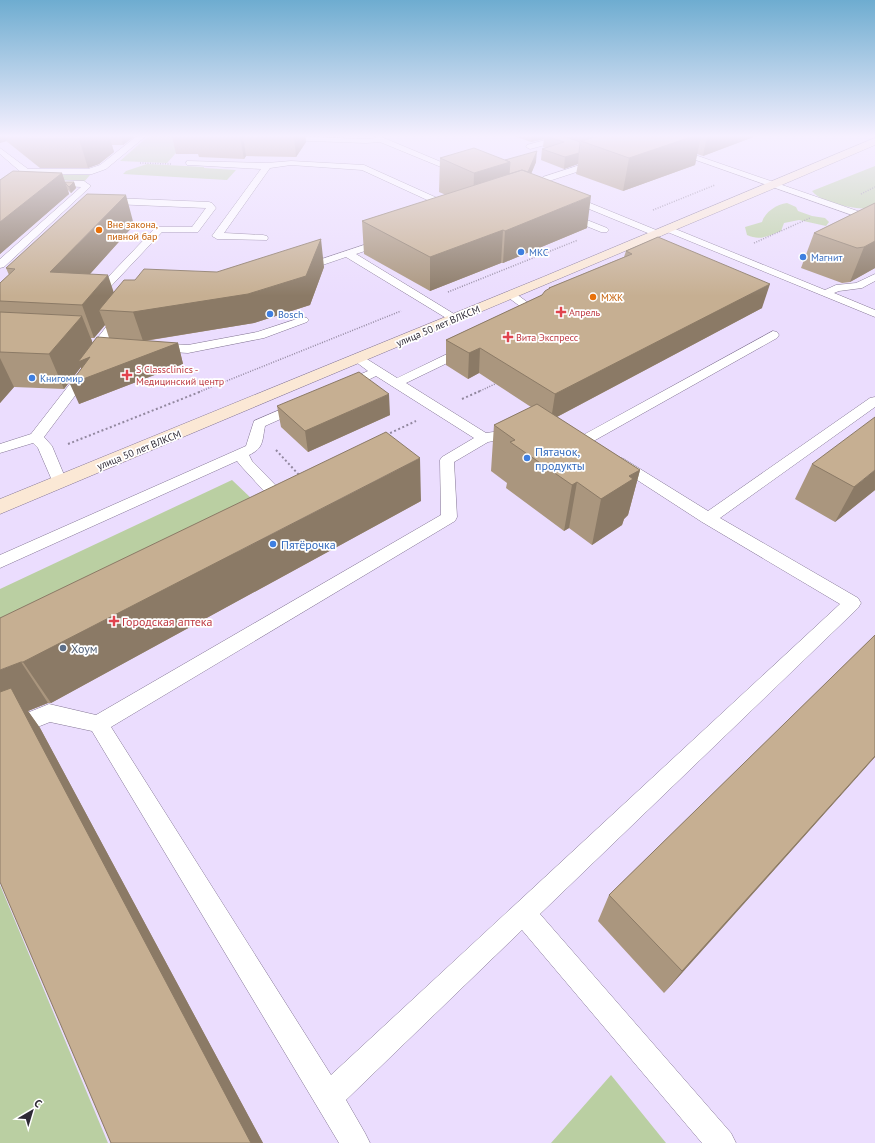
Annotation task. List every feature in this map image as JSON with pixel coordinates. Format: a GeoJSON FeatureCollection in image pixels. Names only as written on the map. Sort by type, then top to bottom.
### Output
{"type":"FeatureCollection","features":[{"type":"Feature","properties":{"kind":"street","name":"улица 50 лет ВЛКСМ"},"geometry":{"type":"LineString","coordinates":[[0,507],[764,189]]}},
{"type":"Feature","properties":{"kind":"lane"},"geometry":{"type":"LineString","coordinates":[[0,265],[83,189]]}},
{"type":"Feature","properties":{"kind":"lane"},"geometry":{"type":"LineString","coordinates":[[250,189],[216,236],[263,238]]}},
{"type":"Feature","properties":{"kind":"lane"},"geometry":{"type":"LineString","coordinates":[[404,189],[455,216]]}},
{"type":"Feature","properties":{"kind":"lane"},"geometry":{"type":"LineString","coordinates":[[550,189],[727,255],[875,314]]}},
{"type":"Feature","properties":{"kind":"lane"},"geometry":{"type":"LineString","coordinates":[[782,189],[875,220]]}},
{"type":"Feature","properties":{"kind":"lane"},"geometry":{"type":"LineString","coordinates":[[95,205],[113,201],[209,205],[211,208],[195,230],[159,229],[92,301],[107,302]]}},
{"type":"Feature","properties":{"kind":"lane"},"geometry":{"type":"LineString","coordinates":[[555,210],[604,230]]}},
{"type":"Feature","properties":{"kind":"lane"},"geometry":{"type":"LineString","coordinates":[[289,274],[392,239]]}},
{"type":"Feature","properties":{"kind":"lane"},"geometry":{"type":"LineString","coordinates":[[348,254],[455,319]]}},
{"type":"Feature","properties":{"kind":"lane"},"geometry":{"type":"LineString","coordinates":[[824,294],[836,288],[858,286],[875,277]]}},
{"type":"Feature","properties":{"kind":"lane"},"geometry":{"type":"LineString","coordinates":[[511,295],[534,312],[535,316],[521,323]]}},
{"type":"Feature","properties":{"kind":"lane"},"geometry":{"type":"LineString","coordinates":[[99,344],[130,303]]}},
{"type":"Feature","properties":{"kind":"lane"},"geometry":{"type":"LineString","coordinates":[[144,346],[188,349],[260,335],[303,320]]}},
{"type":"Feature","properties":{"kind":"lane"},"geometry":{"type":"LineString","coordinates":[[596,447],[773,335]]}},
{"type":"Feature","properties":{"kind":"lane"},"geometry":{"type":"LineString","coordinates":[[84,343],[114,344]]}},
{"type":"Feature","properties":{"kind":"lane"},"geometry":{"type":"LineString","coordinates":[[396,383],[479,343]]}},
{"type":"Feature","properties":{"kind":"lane"},"geometry":{"type":"LineString","coordinates":[[0,449],[36,437],[56,413],[104,348],[99,344]]}},
{"type":"Feature","properties":{"kind":"lane"},"geometry":{"type":"LineString","coordinates":[[358,359],[484,438]]}},
{"type":"Feature","properties":{"kind":"lane"},"geometry":{"type":"LineString","coordinates":[[335,390],[377,371]]}},
{"type":"Feature","properties":{"kind":"lane"},"geometry":{"type":"LineString","coordinates":[[708,518],[875,401]]}},
{"type":"Feature","properties":{"kind":"lane"},"geometry":{"type":"LineString","coordinates":[[0,562],[253,448],[259,424],[308,402]]}},
{"type":"Feature","properties":{"kind":"lane"},"geometry":{"type":"LineString","coordinates":[[0,733],[49,713],[98,724],[450,517],[447,460],[484,438],[514,433],[530,435]]}},
{"type":"Feature","properties":{"kind":"lane"},"geometry":{"type":"LineString","coordinates":[[36,437],[45,446],[59,482]]}},
{"type":"Feature","properties":{"kind":"lane"},"geometry":{"type":"LineString","coordinates":[[328,1097],[852,603],[708,518],[596,447],[554,437]]}},
{"type":"Feature","properties":{"kind":"lane"},"geometry":{"type":"LineString","coordinates":[[241,453],[246,463],[280,500]]}},
{"type":"Feature","properties":{"kind":"lane"},"geometry":{"type":"LineString","coordinates":[[98,724],[355,1143]]}},
{"type":"Feature","properties":{"kind":"lane"},"geometry":{"type":"LineString","coordinates":[[524,913],[722,1143]]}},
{"type":"Feature","properties":{"kind":"path"},"geometry":{"type":"LineString","coordinates":[[727,255],[835,207],[870,189]]}},
{"type":"Feature","properties":{"kind":"path"},"geometry":{"type":"LineString","coordinates":[[47,452],[604,230]]}},
{"type":"Feature","properties":{"kind":"path"},"geometry":{"type":"LineString","coordinates":[[439,410],[502,380]]}},
{"type":"Feature","properties":{"kind":"green space"},"geometry":{"type":"Polygon","coordinates":[[[816,189],[875,189],[875,209],[850,207],[832,203],[817,196],[812,191],[816,189]]]}},
{"type":"Feature","properties":{"kind":"green space"},"geometry":{"type":"Polygon","coordinates":[[[787,203],[796,207],[798,211],[812,216],[825,218],[829,222],[826,226],[799,220],[784,223],[781,231],[768,236],[756,238],[747,235],[745,227],[762,222],[772,209],[787,203]]]}},
{"type":"Feature","properties":{"kind":"green space"},"geometry":{"type":"Polygon","coordinates":[[[232,480],[252,499],[0,622],[0,589],[232,480]]]}},
{"type":"Feature","properties":{"kind":"green space"},"geometry":{"type":"Polygon","coordinates":[[[0,885],[108,1143],[0,1143],[0,885]]]}},
{"type":"Feature","properties":{"kind":"green space"},"geometry":{"type":"Polygon","coordinates":[[[611,1075],[666,1143],[551,1143],[611,1075]]]}},
{"type":"Feature","properties":{"kind":"building"},"geometry":{"type":"Polygon","coordinates":[[[0,189],[41,189],[0,222],[0,189]]]}},
{"type":"Feature","properties":{"kind":"building"},"geometry":{"type":"Polygon","coordinates":[[[461,189],[573,189],[591,196],[505,231],[503,230],[430,257],[362,221],[461,189]]]}},
{"type":"Feature","properties":{"kind":"building"},"geometry":{"type":"Polygon","coordinates":[[[87,194],[126,195],[50,272],[108,275],[82,305],[0,301],[0,283],[15,269],[6,268],[87,194]]]}},
{"type":"Feature","properties":{"kind":"building"},"geometry":{"type":"Polygon","coordinates":[[[875,203],[875,241],[864,247],[857,248],[814,233],[875,203]]]}},
{"type":"Feature","properties":{"kind":"building"},"geometry":{"type":"Polygon","coordinates":[[[658,237],[770,284],[555,394],[480,348],[469,353],[446,340],[542,295],[549,288],[632,254],[626,251],[658,237]]]}},
{"type":"Feature","properties":{"kind":"building"},"geometry":{"type":"Polygon","coordinates":[[[321,239],[306,276],[248,294],[133,312],[99,310],[124,280],[135,280],[144,269],[217,272],[321,239]]]}},
{"type":"Feature","properties":{"kind":"building"},"geometry":{"type":"Polygon","coordinates":[[[0,312],[82,316],[49,354],[0,352],[0,312]]]}},
{"type":"Feature","properties":{"kind":"building"},"geometry":{"type":"Polygon","coordinates":[[[97,337],[178,343],[70,384],[90,357],[78,362],[97,337]]]}},
{"type":"Feature","properties":{"kind":"building"},"geometry":{"type":"Polygon","coordinates":[[[359,372],[389,394],[305,431],[277,406],[359,372]]]}},
{"type":"Feature","properties":{"kind":"building"},"geometry":{"type":"Polygon","coordinates":[[[537,404],[640,470],[629,476],[633,479],[601,499],[577,482],[572,485],[510,442],[515,440],[494,425],[537,404]]]}},
{"type":"Feature","properties":{"kind":"building"},"geometry":{"type":"Polygon","coordinates":[[[875,417],[875,470],[854,487],[812,464],[875,417]]]}},
{"type":"Feature","properties":{"kind":"building"},"geometry":{"type":"Polygon","coordinates":[[[386,432],[420,458],[23,662],[0,670],[0,618],[386,432]]]}},
{"type":"Feature","properties":{"kind":"building"},"geometry":{"type":"Polygon","coordinates":[[[875,635],[875,756],[682,971],[609,895],[875,635]]]}},
{"type":"Feature","properties":{"kind":"building"},"geometry":{"type":"Polygon","coordinates":[[[11,688],[251,1143],[111,1143],[0,882],[0,692],[11,688]]]}},
{"type":"Feature","properties":{"kind":"place","name":"Вне закона, пивной бар"},"geometry":{"type":"Point","coordinates":[99,230]}},
{"type":"Feature","properties":{"kind":"place","name":"МКС"},"geometry":{"type":"Point","coordinates":[521,252]}},
{"type":"Feature","properties":{"kind":"place","name":"Магнит"},"geometry":{"type":"Point","coordinates":[803,257]}},
{"type":"Feature","properties":{"kind":"place","name":"МЖК"},"geometry":{"type":"Point","coordinates":[593,297]}},
{"type":"Feature","properties":{"kind":"place","name":"Апрель"},"geometry":{"type":"Point","coordinates":[561,312]}},
{"type":"Feature","properties":{"kind":"place","name":"Bosch"},"geometry":{"type":"Point","coordinates":[270,314]}},
{"type":"Feature","properties":{"kind":"place","name":"Вита Экспресс"},"geometry":{"type":"Point","coordinates":[508,337]}},
{"type":"Feature","properties":{"kind":"place","name":"S Classclinics - Медицинский центр"},"geometry":{"type":"Point","coordinates":[127,375]}},
{"type":"Feature","properties":{"kind":"place","name":"Книгомир"},"geometry":{"type":"Point","coordinates":[32,378]}},
{"type":"Feature","properties":{"kind":"place","name":"Пятачок, продукты"},"geometry":{"type":"Point","coordinates":[527,458]}},
{"type":"Feature","properties":{"kind":"place","name":"Пятёрочка"},"geometry":{"type":"Point","coordinates":[273,544]}},
{"type":"Feature","properties":{"kind":"place","name":"Городская аптека"},"geometry":{"type":"Point","coordinates":[114,621]}},
{"type":"Feature","properties":{"kind":"place","name":"Хоум"},"geometry":{"type":"Point","coordinates":[63,648]}}]}
